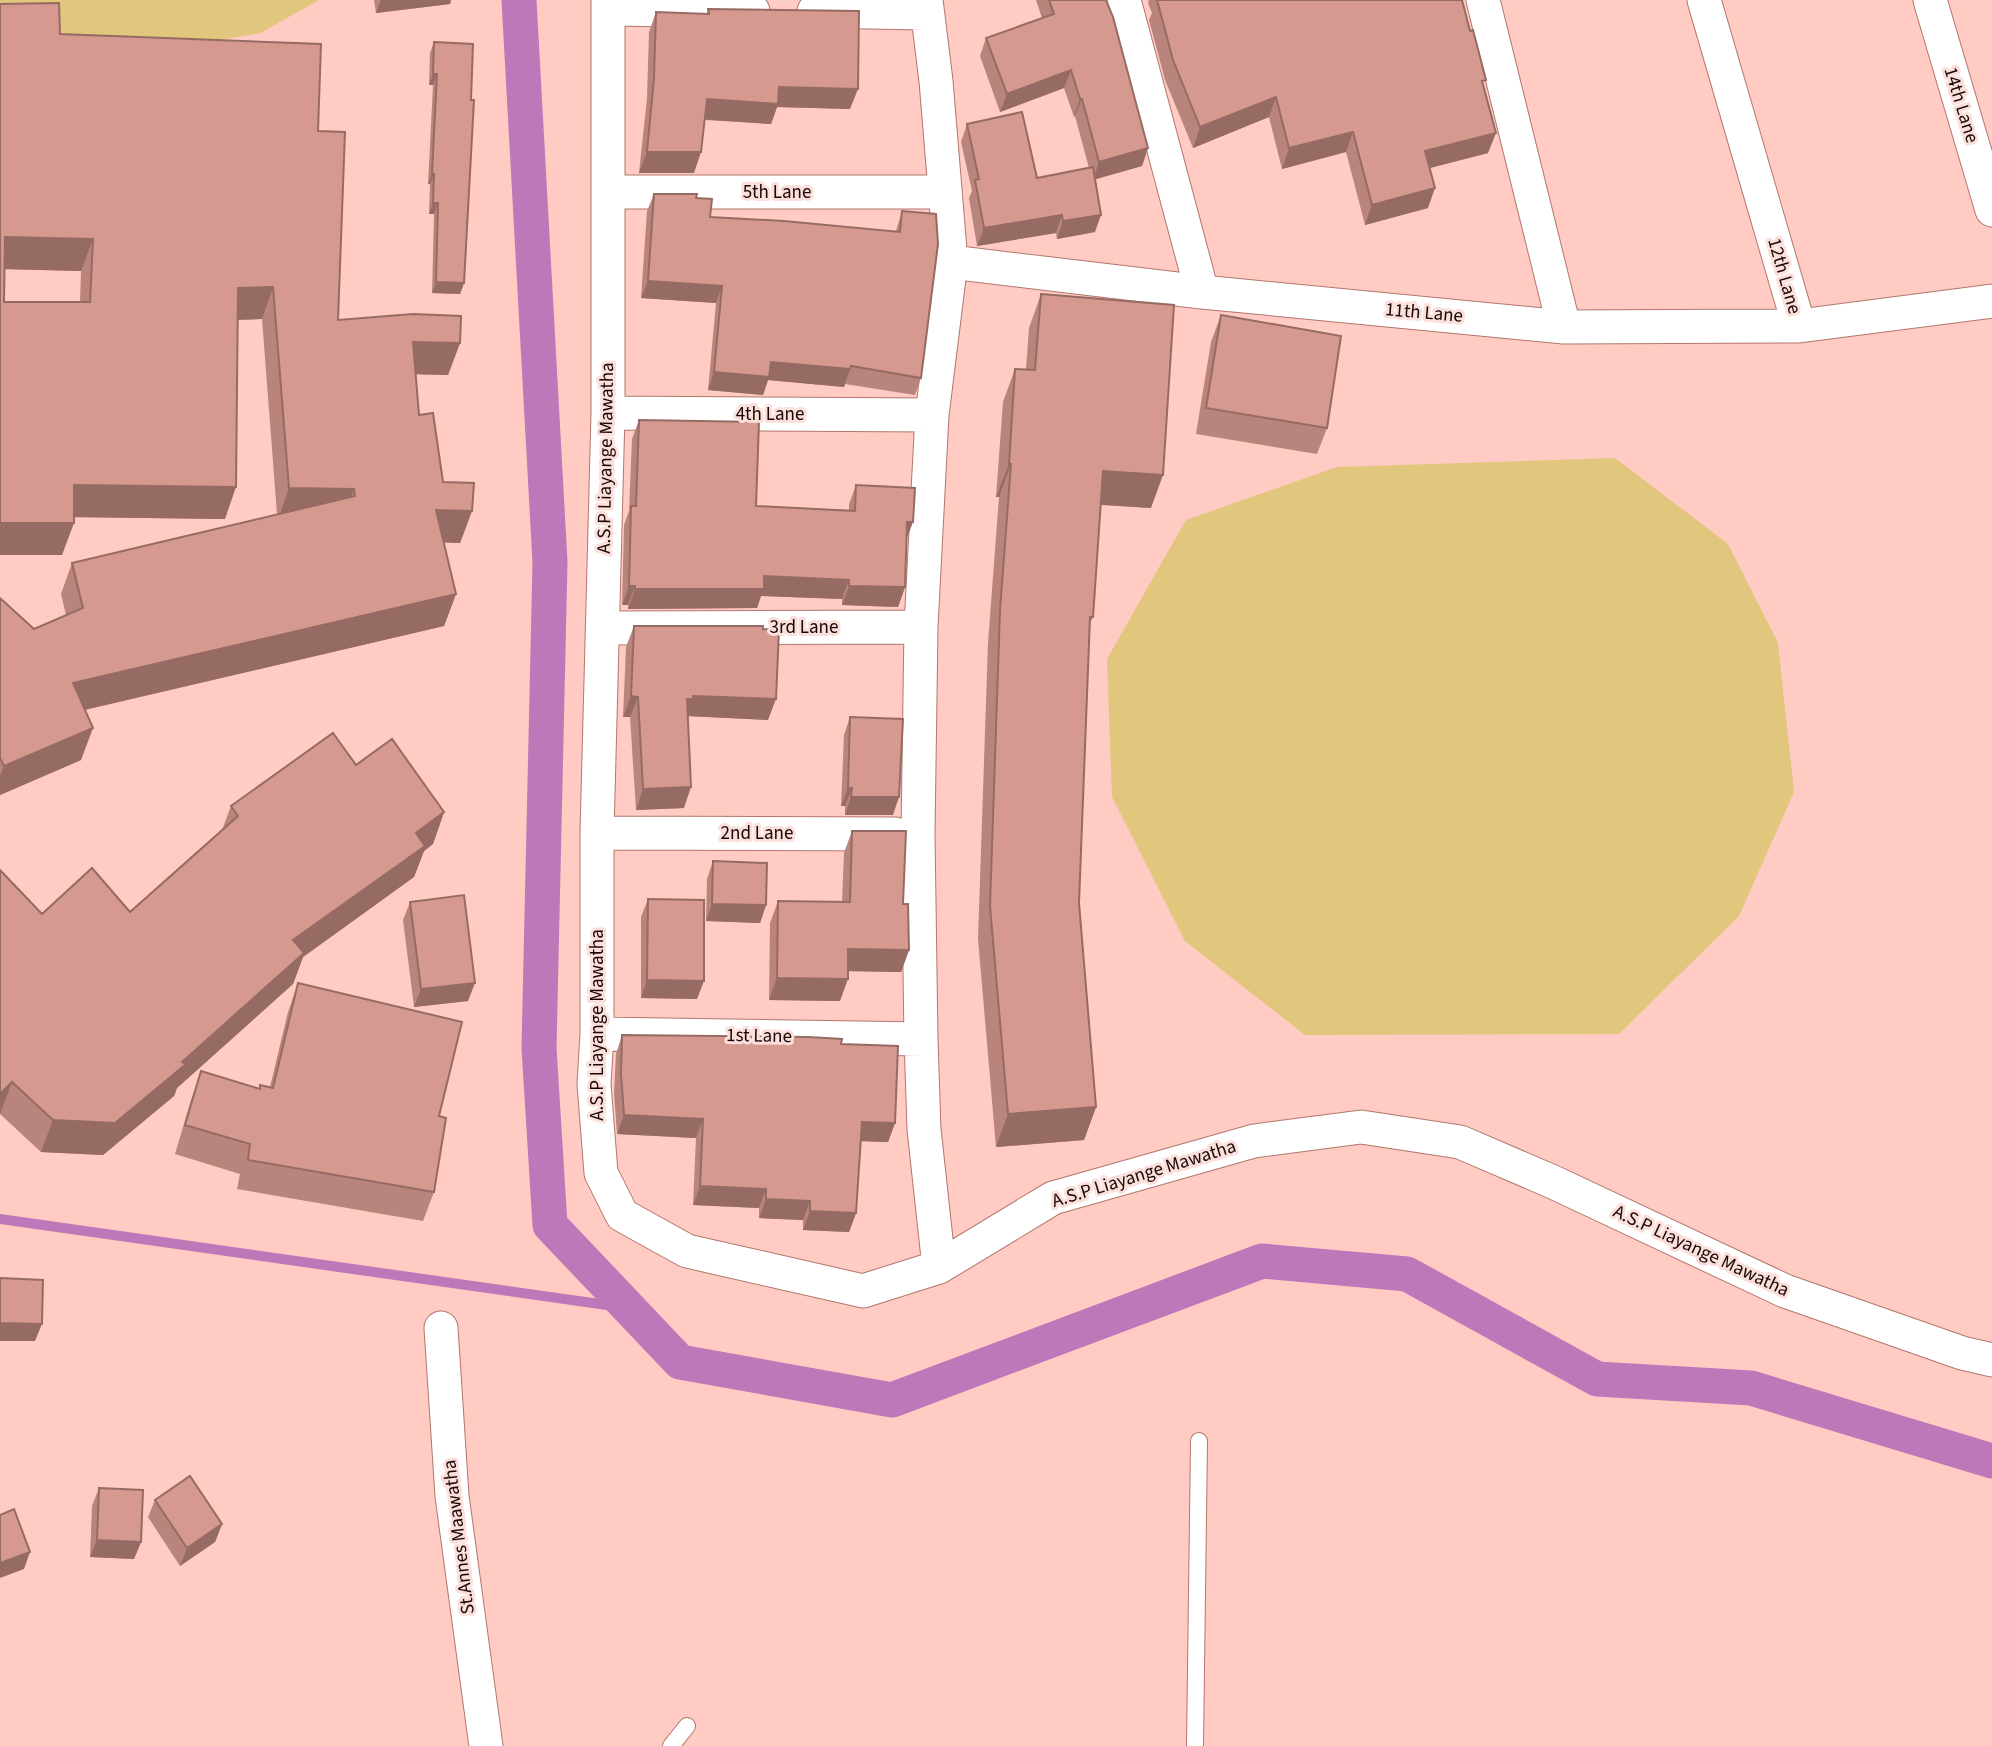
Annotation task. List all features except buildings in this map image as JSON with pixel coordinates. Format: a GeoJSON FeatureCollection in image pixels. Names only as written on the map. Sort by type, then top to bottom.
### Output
{"type":"FeatureCollection","features":[{"type":"Feature","properties":{"kind":"street"},"geometry":{"type":"LineString","coordinates":[[1124,0],[1202,292]]}},
{"type":"Feature","properties":{"kind":"street"},"geometry":{"type":"LineString","coordinates":[[1483,0],[1564,327]]}},
{"type":"Feature","properties":{"kind":"street","name":"12th Lane"},"geometry":{"type":"LineString","coordinates":[[1564,327],[1799,326],[1704,0]]}},
{"type":"Feature","properties":{"kind":"street","name":"14th Lane"},"geometry":{"type":"LineString","coordinates":[[1930,0],[1992,210]]}},
{"type":"Feature","properties":{"kind":"street"},"geometry":{"type":"LineString","coordinates":[[608,4],[926,6],[936,81],[951,262],[932,415],[921,627],[918,834],[924,1129],[939,1267]]}},
{"type":"Feature","properties":{"kind":"street","name":"A.S.P Liayange Mawatha"},"geometry":{"type":"LineString","coordinates":[[608,4],[608,413],[597,833],[597,1034],[594,1084],[601,1173],[622,1215],[687,1251],[863,1291],[939,1267],[1053,1198],[1254,1141],[1360,1127],[1460,1142],[1553,1182],[1785,1292],[1962,1353],[1992,1360]]}},
{"type":"Feature","properties":{"kind":"street","name":"5th Lane"},"geometry":{"type":"LineString","coordinates":[[608,192],[945,192]]}},
{"type":"Feature","properties":{"kind":"street","name":"11th Lane"},"geometry":{"type":"LineString","coordinates":[[951,262],[1202,292],[1564,327]]}},
{"type":"Feature","properties":{"kind":"street"},"geometry":{"type":"LineString","coordinates":[[1799,326],[1992,301]]}},
{"type":"Feature","properties":{"kind":"street","name":"4th Lane"},"geometry":{"type":"LineString","coordinates":[[608,413],[932,415]]}},
{"type":"Feature","properties":{"kind":"street","name":"3rd Lane"},"geometry":{"type":"LineString","coordinates":[[603,628],[921,627]]}},
{"type":"Feature","properties":{"kind":"street","name":"2nd Lane"},"geometry":{"type":"LineString","coordinates":[[597,833],[918,834]]}},
{"type":"Feature","properties":{"kind":"street","name":"1st Lane"},"geometry":{"type":"LineString","coordinates":[[597,1034],[921,1039]]}},
{"type":"Feature","properties":{"kind":"street","name":"St.Annes Maawatha"},"geometry":{"type":"LineString","coordinates":[[441,1328],[452,1496],[486,1746]]}},
{"type":"Feature","properties":{"kind":"lane"},"geometry":{"type":"LineString","coordinates":[[1195,1746],[1199,1441]]}},
{"type":"Feature","properties":{"kind":"lane"},"geometry":{"type":"LineString","coordinates":[[671,1746],[687,1726]]}},
{"type":"Feature","properties":{"kind":"shaded area"},"geometry":{"type":"Polygon","coordinates":[[[0,0],[319,0],[260,33],[145,53],[61,38],[0,11],[0,0]]]}},
{"type":"Feature","properties":{"kind":"shaded area"},"geometry":{"type":"Polygon","coordinates":[[[1615,458],[1728,544],[1778,643],[1794,792],[1739,916],[1619,1034],[1305,1035],[1185,941],[1112,797],[1107,659],[1186,520],[1337,467],[1615,458]]]}},
{"type":"Feature","properties":{"kind":"waterway"},"geometry":{"type":"LineString","coordinates":[[519,0],[550,562],[539,1048],[550,1225],[680,1362],[892,1400],[1262,1261],[1407,1274],[1597,1379],[1751,1388],[1992,1461]]}},
{"type":"Feature","properties":{"kind":"waterway"},"geometry":{"type":"LineString","coordinates":[[0,1219],[628,1308]]}}]}
